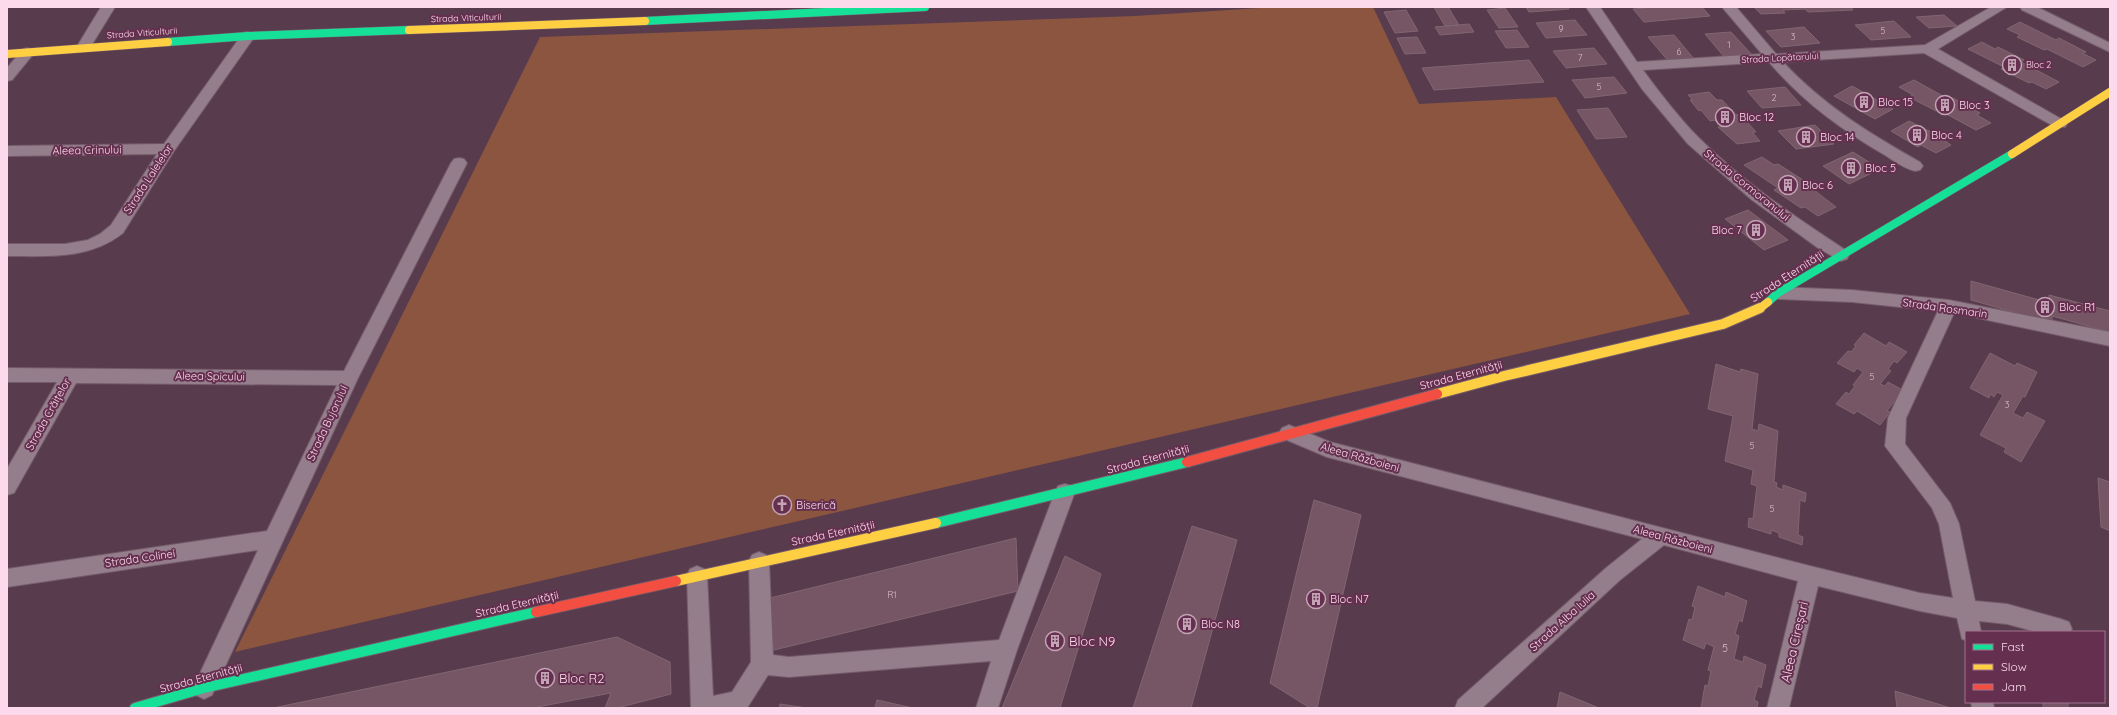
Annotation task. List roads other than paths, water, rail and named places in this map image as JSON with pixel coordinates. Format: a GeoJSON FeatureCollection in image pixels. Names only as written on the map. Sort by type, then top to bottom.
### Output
{"type":"FeatureCollection","features":[{"type":"Feature","properties":{"kind":"street"},"geometry":{"type":"LineString","coordinates":[[83,48],[90,34],[108,7]]}},
{"type":"Feature","properties":{"kind":"street","name":"Strada Viticulturii"},"geometry":{"type":"LineString","coordinates":[[7,54],[248,36],[664,21],[925,7]]}},
{"type":"Feature","properties":{"kind":"street","name":"Strada Cormoranului"},"geometry":{"type":"LineString","coordinates":[[1593,7],[1657,99],[1710,157],[1798,225],[1841,255]]}},
{"type":"Feature","properties":{"kind":"street"},"geometry":{"type":"LineString","coordinates":[[1729,7],[1803,90],[1851,129],[1915,166]]}},
{"type":"Feature","properties":{"kind":"street","name":"Strada Lopătarului"},"geometry":{"type":"LineString","coordinates":[[1633,66],[1927,49],[1937,45],[2000,7]]}},
{"type":"Feature","properties":{"kind":"street"},"geometry":{"type":"LineString","coordinates":[[2027,7],[2110,48]]}},
{"type":"Feature","properties":{"kind":"street","name":"Strada Lalelelor"},"geometry":{"type":"LineString","coordinates":[[7,250],[76,248],[89,246],[109,236],[117,229],[168,149],[248,36]]}},
{"type":"Feature","properties":{"kind":"street"},"geometry":{"type":"LineString","coordinates":[[1927,49],[2060,124]]}},
{"type":"Feature","properties":{"kind":"street"},"geometry":{"type":"LineString","coordinates":[[7,77],[28,52]]}},
{"type":"Feature","properties":{"kind":"street","name":"Strada Eternității"},"geometry":{"type":"LineString","coordinates":[[135,708],[204,688],[759,561],[849,543],[1148,473],[1289,433],[1504,376],[1723,324],[1757,311],[1778,293],[1978,176],[2110,92]]}},
{"type":"Feature","properties":{"kind":"street","name":"Aleea Crinului"},"geometry":{"type":"LineString","coordinates":[[7,151],[168,149]]}},
{"type":"Feature","properties":{"kind":"street","name":"Strada Bujorului"},"geometry":{"type":"LineString","coordinates":[[204,688],[272,539],[349,378],[459,163]]}},
{"type":"Feature","properties":{"kind":"street","name":"Strada Rosmarin"},"geometry":{"type":"LineString","coordinates":[[1778,293],[1852,296],[1949,306],[2110,339]]}},
{"type":"Feature","properties":{"kind":"street"},"geometry":{"type":"LineString","coordinates":[[1949,306],[1897,418],[1894,434],[1895,446],[1940,503],[1949,524],[1970,631]]}},
{"type":"Feature","properties":{"kind":"street","name":"Strada Crăițelor"},"geometry":{"type":"LineString","coordinates":[[7,375],[71,375],[7,487]]}},
{"type":"Feature","properties":{"kind":"street","name":"Aleea Spicului"},"geometry":{"type":"LineString","coordinates":[[71,375],[349,378]]}},
{"type":"Feature","properties":{"kind":"street","name":"Aleea Războieni"},"geometry":{"type":"LineString","coordinates":[[1289,433],[1327,449],[1810,575],[1920,602],[1966,610],[2007,614],[2061,629]]}},
{"type":"Feature","properties":{"kind":"street"},"geometry":{"type":"LineString","coordinates":[[987,708],[1006,650],[1065,492]]}},
{"type":"Feature","properties":{"kind":"street","name":"Strada Alba Iulia"},"geometry":{"type":"LineString","coordinates":[[1466,708],[1613,574],[1660,536]]}},
{"type":"Feature","properties":{"kind":"street","name":"Strada Colinei"},"geometry":{"type":"LineString","coordinates":[[7,578],[272,539]]}},
{"type":"Feature","properties":{"kind":"street"},"geometry":{"type":"LineString","coordinates":[[705,708],[739,701],[762,664],[759,561]]}},
{"type":"Feature","properties":{"kind":"street","name":"Aleea Cireșari"},"geometry":{"type":"LineString","coordinates":[[1778,708],[1810,575]]}},
{"type":"Feature","properties":{"kind":"street"},"geometry":{"type":"LineString","coordinates":[[697,576],[702,708]]}},
{"type":"Feature","properties":{"kind":"street"},"geometry":{"type":"LineString","coordinates":[[762,664],[789,667],[1006,650]]}},
{"type":"Feature","properties":{"kind":"place","name":"Bloc 2"},"geometry":{"type":"Point","coordinates":[2012,65]}},
{"type":"Feature","properties":{"kind":"place","name":"Bloc 15"},"geometry":{"type":"Point","coordinates":[1864,102]}},
{"type":"Feature","properties":{"kind":"place","name":"Bloc 3"},"geometry":{"type":"Point","coordinates":[1945,105]}},
{"type":"Feature","properties":{"kind":"place","name":"Bloc 12"},"geometry":{"type":"Point","coordinates":[1725,117]}},
{"type":"Feature","properties":{"kind":"place","name":"Bloc 4"},"geometry":{"type":"Point","coordinates":[1917,135]}},
{"type":"Feature","properties":{"kind":"place","name":"Bloc 14"},"geometry":{"type":"Point","coordinates":[1806,137]}},
{"type":"Feature","properties":{"kind":"place","name":"Bloc 5"},"geometry":{"type":"Point","coordinates":[1851,168]}},
{"type":"Feature","properties":{"kind":"place","name":"Bloc 6"},"geometry":{"type":"Point","coordinates":[1788,185]}},
{"type":"Feature","properties":{"kind":"place","name":"Bloc 7"},"geometry":{"type":"Point","coordinates":[1756,230]}},
{"type":"Feature","properties":{"kind":"place","name":"Bloc R1"},"geometry":{"type":"Point","coordinates":[2045,307]}},
{"type":"Feature","properties":{"kind":"place","name":"Biserică"},"geometry":{"type":"Point","coordinates":[782,505]}},
{"type":"Feature","properties":{"kind":"place","name":"Bloc N7"},"geometry":{"type":"Point","coordinates":[1316,599]}},
{"type":"Feature","properties":{"kind":"place","name":"Bloc N8"},"geometry":{"type":"Point","coordinates":[1187,624]}},
{"type":"Feature","properties":{"kind":"place","name":"Bloc N9"},"geometry":{"type":"Point","coordinates":[1055,641]}},
{"type":"Feature","properties":{"kind":"place","name":"Bloc R2"},"geometry":{"type":"Point","coordinates":[545,678]}}]}
